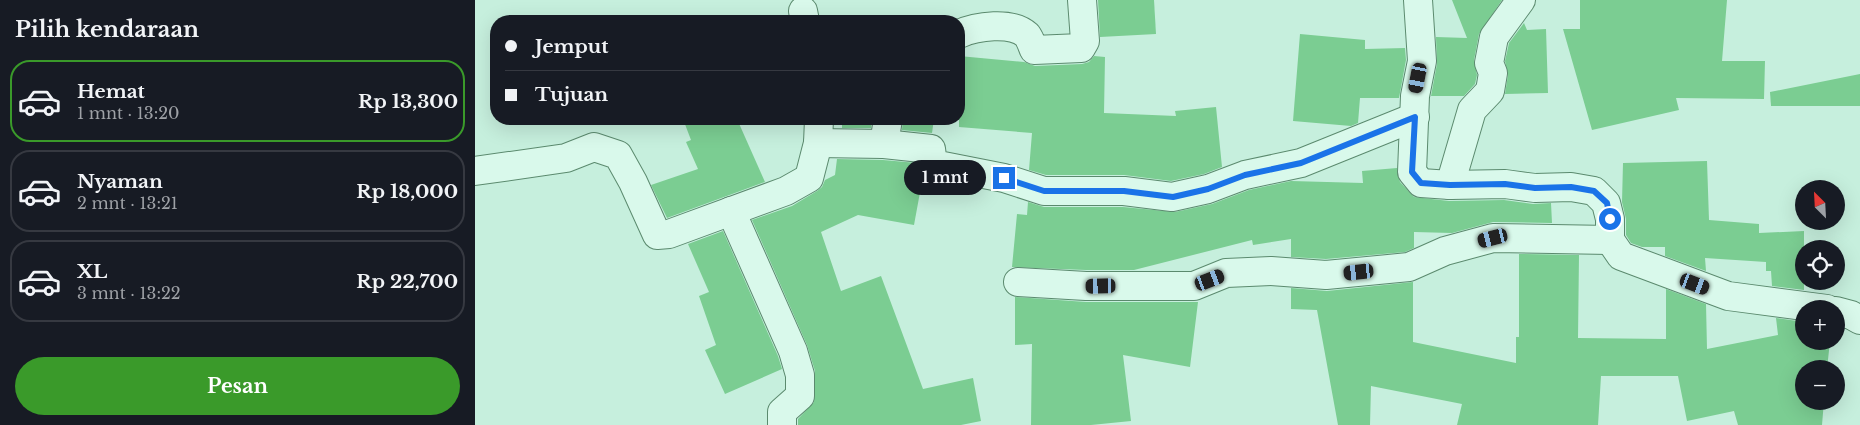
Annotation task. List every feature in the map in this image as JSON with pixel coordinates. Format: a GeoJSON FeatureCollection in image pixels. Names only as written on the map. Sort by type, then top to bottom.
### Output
{"type":"FeatureCollection","features":[{"type":"Feature","properties":{"kind":"street"},"geometry":{"type":"LineString","coordinates":[[965,31],[969,29],[1007,26],[1027,35],[1034,50],[1081,48],[1085,41],[1082,0]]}},
{"type":"Feature","properties":{"kind":"street"},"geometry":{"type":"LineString","coordinates":[[1418,0],[1422,61],[1415,96],[1412,172],[1421,183],[1450,185],[1505,184],[1535,188],[1571,187],[1594,191],[1607,203],[1610,219],[1610,240],[1621,256],[1728,296],[1795,305]]}},
{"type":"Feature","properties":{"kind":"street"},"geometry":{"type":"LineString","coordinates":[[1450,185],[1472,110],[1490,91],[1493,73],[1489,63],[1495,37],[1521,0]]}},
{"type":"Feature","properties":{"kind":"street"},"geometry":{"type":"LineString","coordinates":[[475,171],[566,158],[594,146],[618,155],[633,182],[657,235],[669,234],[785,191],[809,178],[818,131],[886,132],[931,148],[933,164],[1004,178],[1044,191],[1124,191],[1173,197],[1208,189],[1245,175],[1301,163],[1415,117]]}},
{"type":"Feature","properties":{"kind":"street"},"geometry":{"type":"LineString","coordinates":[[731,210],[793,351],[800,375],[800,396],[782,412],[782,425]]}},
{"type":"Feature","properties":{"kind":"street"},"geometry":{"type":"LineString","coordinates":[[1018,282],[1086,286],[1194,286],[1225,273],[1271,271],[1326,275],[1409,267],[1445,251],[1493,238],[1610,240]]}},
{"type":"Feature","properties":{"kind":"street"},"geometry":{"type":"LineString","coordinates":[[1845,313],[1860,320]]}},
{"type":"Feature","properties":{"kind":"building"},"geometry":{"type":"Polygon","coordinates":[[[1098,0],[1154,0],[1156,34],[1100,37],[1098,0]]]}},
{"type":"Feature","properties":{"kind":"building"},"geometry":{"type":"Polygon","coordinates":[[[1452,0],[1502,0],[1479,34],[1474,60],[1477,75],[1475,84],[1464,96],[1431,96],[1437,64],[1436,37],[1467,38],[1452,0]]]}},
{"type":"Feature","properties":{"kind":"building"},"geometry":{"type":"Polygon","coordinates":[[[1580,0],[1727,0],[1722,61],[1765,61],[1764,99],[1676,98],[1679,110],[1592,130],[1563,29],[1580,29],[1580,0]]]}},
{"type":"Feature","properties":{"kind":"building"},"geometry":{"type":"Polygon","coordinates":[[[1524,23],[1527,30],[1546,29],[1548,93],[1505,94],[1508,75],[1505,61],[1509,43],[1524,23]]]}},
{"type":"Feature","properties":{"kind":"building"},"geometry":{"type":"Polygon","coordinates":[[[1300,34],[1365,40],[1365,49],[1405,48],[1406,60],[1399,98],[1360,98],[1358,123],[1351,126],[1293,121],[1300,34]]]}},
{"type":"Feature","properties":{"kind":"building"},"geometry":{"type":"Polygon","coordinates":[[[1094,56],[1105,57],[1104,113],[1176,116],[1175,111],[1216,107],[1222,167],[1204,174],[1171,181],[1124,175],[1046,175],[1029,170],[1032,133],[959,127],[959,125],[965,125],[965,57],[1024,62],[1035,66],[1082,64],[1089,62],[1094,56]]]}},
{"type":"Feature","properties":{"kind":"building"},"geometry":{"type":"Polygon","coordinates":[[[1860,74],[1860,106],[1771,106],[1770,92],[1860,74]]]}},
{"type":"Feature","properties":{"kind":"building"},"geometry":{"type":"Polygon","coordinates":[[[685,125],[740,125],[765,182],[667,218],[651,185],[698,169],[686,142],[691,140],[685,125]]]}},
{"type":"Feature","properties":{"kind":"building"},"geometry":{"type":"Polygon","coordinates":[[[842,125],[871,125],[871,128],[842,128],[842,125]]]}},
{"type":"Feature","properties":{"kind":"building"},"geometry":{"type":"Polygon","coordinates":[[[902,125],[933,125],[932,133],[902,130],[902,125]]]}},
{"type":"Feature","properties":{"kind":"building"},"geometry":{"type":"Polygon","coordinates":[[[837,159],[917,163],[923,176],[914,225],[858,215],[821,232],[841,291],[881,276],[923,389],[973,378],[981,421],[961,425],[798,425],[798,419],[814,402],[815,371],[807,345],[752,220],[792,206],[817,191],[822,187],[825,180],[835,175],[837,159]]]}},
{"type":"Feature","properties":{"kind":"building"},"geometry":{"type":"Polygon","coordinates":[[[1707,161],[1709,220],[1759,224],[1759,233],[1804,231],[1804,240],[1795,240],[1795,289],[1772,286],[1771,271],[1766,271],[1766,262],[1705,258],[1706,271],[1665,256],[1665,247],[1642,247],[1631,243],[1626,235],[1626,219],[1622,202],[1623,163],[1707,161]]]}},
{"type":"Feature","properties":{"kind":"building"},"geometry":{"type":"Polygon","coordinates":[[[1397,168],[1400,182],[1414,197],[1449,201],[1504,200],[1533,204],[1551,203],[1552,223],[1493,222],[1452,233],[1414,232],[1414,248],[1405,252],[1326,259],[1291,257],[1291,239],[1253,245],[1252,240],[1134,270],[1012,267],[1017,214],[1027,215],[1028,202],[1044,207],[1123,207],[1175,212],[1212,204],[1249,190],[1291,181],[1363,183],[1362,171],[1397,168]]]}},
{"type":"Feature","properties":{"kind":"building"},"geometry":{"type":"Polygon","coordinates":[[[723,231],[782,369],[725,394],[705,350],[716,345],[699,296],[709,292],[688,244],[723,231]]]}},
{"type":"Feature","properties":{"kind":"building"},"geometry":{"type":"Polygon","coordinates":[[[1519,254],[1579,255],[1578,338],[1666,339],[1666,289],[1706,304],[1707,349],[1778,335],[1776,318],[1795,321],[1795,350],[1829,350],[1828,360],[1795,360],[1795,410],[1823,410],[1822,425],[1738,425],[1734,411],[1687,421],[1678,376],[1601,376],[1598,425],[1457,425],[1462,404],[1371,386],[1370,425],[1338,425],[1317,310],[1291,309],[1291,288],[1327,291],[1413,282],[1413,342],[1516,363],[1516,337],[1519,337],[1519,254]]]}},
{"type":"Feature","properties":{"kind":"building"},"geometry":{"type":"Polygon","coordinates":[[[1015,297],[1086,302],[1198,302],[1190,367],[1123,355],[1131,421],[1091,425],[1031,425],[1032,344],[1015,345],[1015,297]]]}},
{"type":"Feature","properties":{"kind":"route"},"geometry":{"type":"LineString","coordinates":[[1004,178],[1044,191],[1124,191],[1173,197],[1208,189],[1245,175],[1301,163],[1415,117],[1412,172],[1421,183],[1450,185],[1505,184],[1535,188],[1571,187],[1594,191],[1607,203],[1610,219]]}}]}
